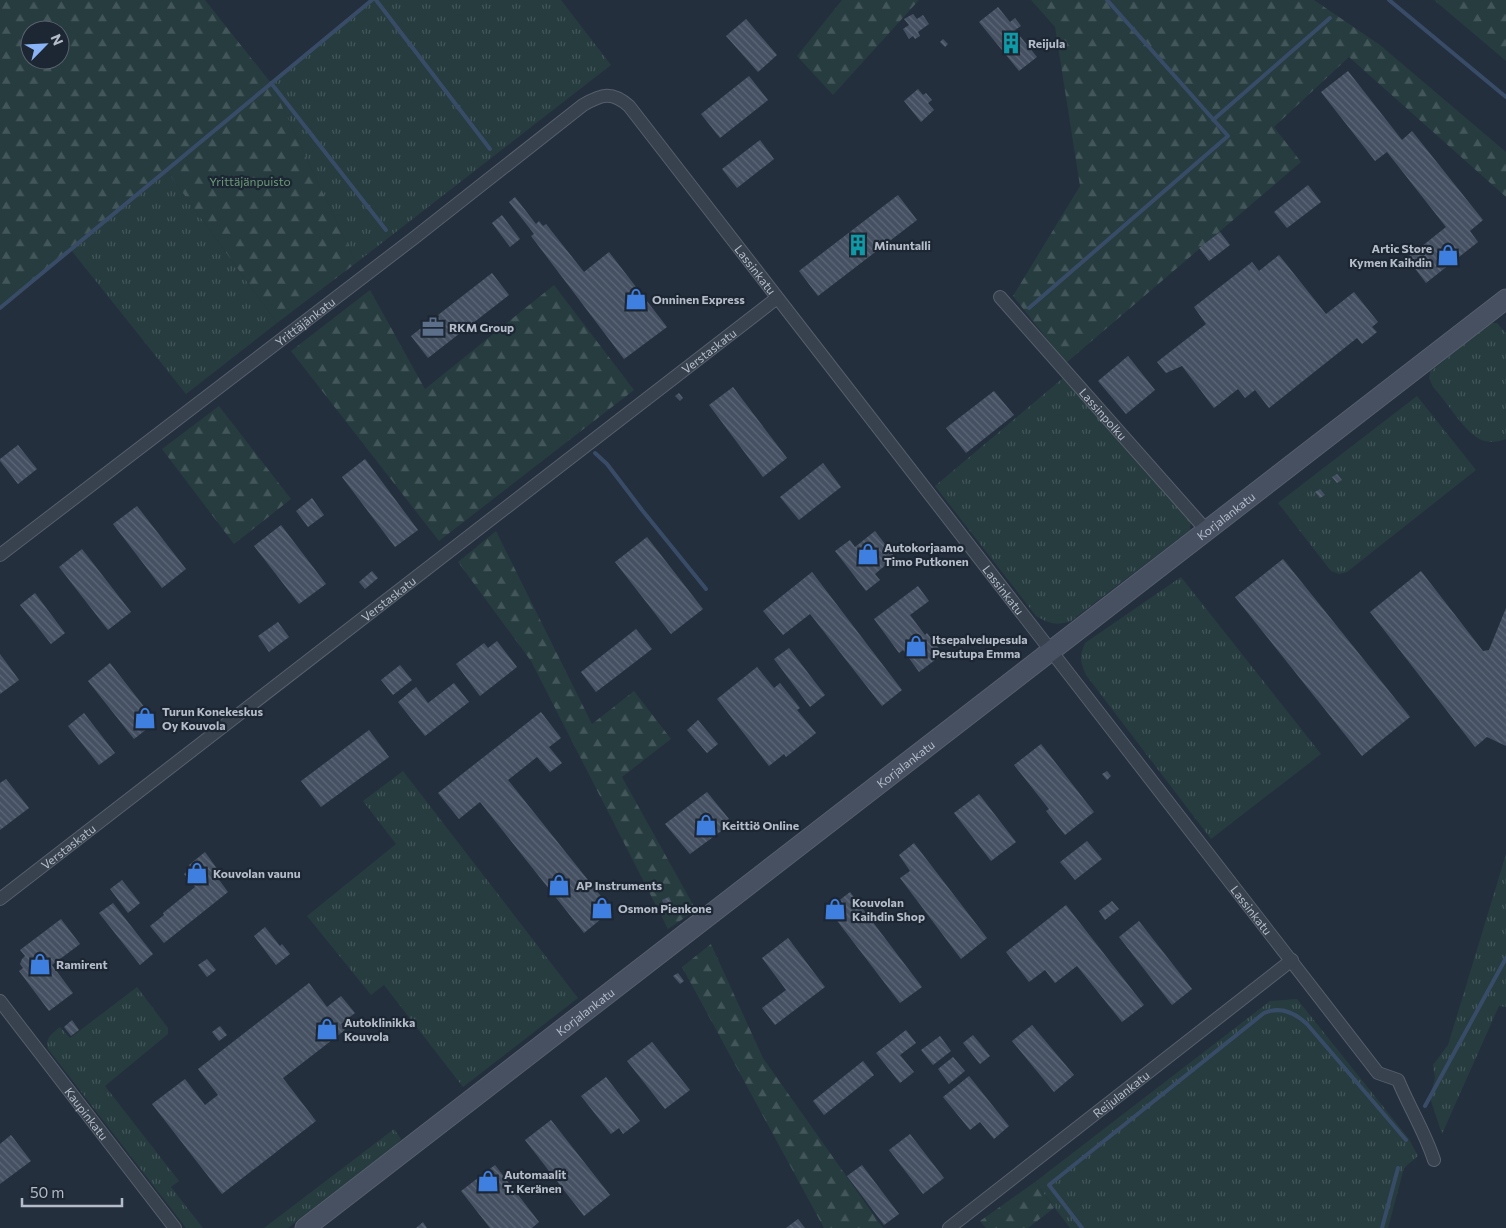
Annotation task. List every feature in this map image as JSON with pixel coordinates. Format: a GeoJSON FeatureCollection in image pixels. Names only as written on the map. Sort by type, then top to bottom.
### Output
{"type":"FeatureCollection","features":[{"type":"Feature","properties":{"kind":"street","name":"Lassinkatu"},"geometry":{"type":"LineString","coordinates":[[612,95],[630,106],[1378,1073],[1398,1080],[1411,1111],[1427,1138],[1434,1160]]}},
{"type":"Feature","properties":{"kind":"street","name":"Yrittäjänkatu"},"geometry":{"type":"LineString","coordinates":[[0,555],[414,238],[583,105],[594,98],[612,95]]}},
{"type":"Feature","properties":{"kind":"street","name":"Lassinpolku"},"geometry":{"type":"LineString","coordinates":[[1000,297],[1206,531]]}},
{"type":"Feature","properties":{"kind":"street","name":"Verstaskatu"},"geometry":{"type":"LineString","coordinates":[[0,898],[777,298]]}},
{"type":"Feature","properties":{"kind":"street","name":"Korjalankatu"},"geometry":{"type":"LineString","coordinates":[[304,1228],[1506,299]]}},
{"type":"Feature","properties":{"kind":"street","name":"Reijulankatu"},"geometry":{"type":"LineString","coordinates":[[949,1228],[1292,960]]}},
{"type":"Feature","properties":{"kind":"street","name":"Kaupinkatu"},"geometry":{"type":"LineString","coordinates":[[0,1001],[174,1228]]}},
{"type":"Feature","properties":{"kind":"green space","name":"Yrittäjänpuisto"},"geometry":{"type":"Polygon","coordinates":[[[0,0],[205,0],[271,83],[356,263],[277,323],[167,171],[0,308],[0,0]]]}},
{"type":"Feature","properties":{"kind":"green space"},"geometry":{"type":"Polygon","coordinates":[[[372,0],[561,0],[611,65],[356,263],[271,83],[372,0]]]}},
{"type":"Feature","properties":{"kind":"green space"},"geometry":{"type":"Polygon","coordinates":[[[842,0],[919,0],[833,95],[797,56],[842,0]]]}},
{"type":"Feature","properties":{"kind":"green space"},"geometry":{"type":"Polygon","coordinates":[[[1031,0],[1314,0],[1380,45],[1506,152],[1506,197],[1349,57],[1274,127],[1301,162],[1066,363],[1013,296],[1080,186],[1055,27],[1031,0]]]}},
{"type":"Feature","properties":{"kind":"green space"},"geometry":{"type":"Polygon","coordinates":[[[1434,0],[1506,0],[1506,61],[1434,0]]]}},
{"type":"Feature","properties":{"kind":"green space"},"geometry":{"type":"Polygon","coordinates":[[[167,171],[277,323],[186,394],[71,250],[167,171]]]}},
{"type":"Feature","properties":{"kind":"green space"},"geometry":{"type":"Polygon","coordinates":[[[554,285],[634,390],[439,541],[291,351],[370,290],[425,389],[554,285]]]}},
{"type":"Feature","properties":{"kind":"green space"},"geometry":{"type":"Polygon","coordinates":[[[1491,323],[1497,323],[1506,333],[1506,439],[1497,442],[1483,440],[1471,433],[1433,387],[1429,378],[1430,372],[1491,323]]]}},
{"type":"Feature","properties":{"kind":"green space"},"geometry":{"type":"Polygon","coordinates":[[[1063,378],[1191,520],[1190,530],[1071,621],[1057,624],[1036,616],[935,486],[1063,378]]]}},
{"type":"Feature","properties":{"kind":"green space"},"geometry":{"type":"Polygon","coordinates":[[[1417,396],[1476,470],[1347,572],[1339,574],[1331,571],[1278,503],[1417,396]]]}},
{"type":"Feature","properties":{"kind":"green space"},"geometry":{"type":"Polygon","coordinates":[[[219,406],[291,499],[234,544],[162,449],[219,406]]]}},
{"type":"Feature","properties":{"kind":"green space"},"geometry":{"type":"Polygon","coordinates":[[[496,531],[592,724],[634,691],[671,739],[622,777],[696,910],[668,929],[531,661],[458,562],[496,531]]]}},
{"type":"Feature","properties":{"kind":"green space"},"geometry":{"type":"Polygon","coordinates":[[[1181,577],[1321,754],[1211,839],[1086,675],[1081,659],[1085,643],[1181,577]]]}},
{"type":"Feature","properties":{"kind":"green space"},"geometry":{"type":"Polygon","coordinates":[[[403,771],[578,998],[463,1087],[384,985],[371,995],[307,916],[396,844],[363,801],[403,771]]]}},
{"type":"Feature","properties":{"kind":"green space"},"geometry":{"type":"Polygon","coordinates":[[[1506,854],[1506,1007],[1499,1006],[1442,1134],[1430,1098],[1435,1078],[1433,1065],[1448,1045],[1506,854]]]}},
{"type":"Feature","properties":{"kind":"green space"},"geometry":{"type":"Polygon","coordinates":[[[711,944],[763,1058],[883,1228],[824,1228],[682,967],[711,944]]]}},
{"type":"Feature","properties":{"kind":"green space"},"geometry":{"type":"Polygon","coordinates":[[[137,987],[168,1028],[168,1034],[105,1086],[179,1181],[171,1187],[203,1228],[186,1228],[48,1049],[48,1039],[60,1027],[70,1038],[137,987]]]}},
{"type":"Feature","properties":{"kind":"green space"},"geometry":{"type":"Polygon","coordinates":[[[1297,999],[1409,1139],[1418,1156],[1404,1168],[1388,1228],[1070,1228],[1035,1182],[1270,1001],[1297,999]]]}},
{"type":"Feature","properties":{"kind":"green space"},"geometry":{"type":"Polygon","coordinates":[[[394,1129],[401,1139],[396,1145],[288,1228],[264,1228],[394,1129]]]}},
{"type":"Feature","properties":{"kind":"green space"},"geometry":{"type":"Polygon","coordinates":[[[1035,1182],[1054,1208],[1028,1228],[986,1228],[980,1221],[1035,1182]]]}},
{"type":"Feature","properties":{"kind":"building","name":"Reijula"},"geometry":{"type":"Polygon","coordinates":[[[998,7],[1010,22],[1015,18],[1021,26],[1015,30],[1037,57],[1019,71],[979,22],[998,7]]]}},
{"type":"Feature","properties":{"kind":"building"},"geometry":{"type":"Polygon","coordinates":[[[913,14],[917,19],[923,15],[929,24],[918,32],[920,36],[915,39],[913,36],[909,39],[903,29],[909,25],[904,19],[913,14]]]}},
{"type":"Feature","properties":{"kind":"building"},"geometry":{"type":"Polygon","coordinates":[[[746,19],[777,55],[758,72],[726,36],[746,19]]]}},
{"type":"Feature","properties":{"kind":"building"},"geometry":{"type":"Polygon","coordinates":[[[943,39],[948,44],[945,47],[940,42],[943,39]]]}},
{"type":"Feature","properties":{"kind":"building"},"geometry":{"type":"Polygon","coordinates":[[[1348,71],[1402,140],[1412,131],[1483,220],[1470,231],[1478,242],[1426,283],[1407,258],[1446,227],[1387,152],[1375,161],[1321,92],[1348,71]]]}},
{"type":"Feature","properties":{"kind":"building"},"geometry":{"type":"Polygon","coordinates":[[[749,76],[768,100],[720,138],[701,114],[749,76]]]}},
{"type":"Feature","properties":{"kind":"building"},"geometry":{"type":"Polygon","coordinates":[[[918,89],[923,95],[926,93],[932,100],[928,103],[934,110],[921,122],[904,101],[918,89]]]}},
{"type":"Feature","properties":{"kind":"building"},"geometry":{"type":"Polygon","coordinates":[[[760,140],[774,159],[737,188],[722,169],[760,140]]]}},
{"type":"Feature","properties":{"kind":"building"},"geometry":{"type":"Polygon","coordinates":[[[1308,185],[1321,202],[1287,228],[1274,212],[1308,185]]]}},
{"type":"Feature","properties":{"kind":"building","name":"Minuntalli"},"geometry":{"type":"Polygon","coordinates":[[[898,195],[917,220],[818,296],[799,271],[898,195]]]}},
{"type":"Feature","properties":{"kind":"building"},"geometry":{"type":"Polygon","coordinates":[[[515,197],[536,224],[539,221],[543,226],[546,224],[584,272],[609,252],[667,327],[624,359],[531,236],[534,234],[509,202],[515,197]]]}},
{"type":"Feature","properties":{"kind":"building"},"geometry":{"type":"Polygon","coordinates":[[[502,215],[520,239],[510,247],[492,223],[502,215]]]}},
{"type":"Feature","properties":{"kind":"building"},"geometry":{"type":"Polygon","coordinates":[[[1220,232],[1230,245],[1209,261],[1199,248],[1220,232]]]}},
{"type":"Feature","properties":{"kind":"building"},"geometry":{"type":"Polygon","coordinates":[[[1279,255],[1326,314],[1354,292],[1378,322],[1372,327],[1377,332],[1362,344],[1357,338],[1269,408],[1255,390],[1245,398],[1238,389],[1214,408],[1182,366],[1166,373],[1157,362],[1206,324],[1194,307],[1252,262],[1259,271],[1279,255]]]}},
{"type":"Feature","properties":{"kind":"building"},"geometry":{"type":"Polygon","coordinates":[[[492,273],[509,295],[428,358],[411,336],[492,273]]]}},
{"type":"Feature","properties":{"kind":"building"},"geometry":{"type":"Polygon","coordinates":[[[1128,356],[1155,390],[1126,414],[1098,381],[1128,356]]]}},
{"type":"Feature","properties":{"kind":"building"},"geometry":{"type":"Polygon","coordinates":[[[733,387],[787,458],[763,477],[709,405],[733,387]]]}},
{"type":"Feature","properties":{"kind":"building"},"geometry":{"type":"Polygon","coordinates":[[[994,391],[1014,415],[966,453],[946,428],[994,391]]]}},
{"type":"Feature","properties":{"kind":"building"},"geometry":{"type":"Polygon","coordinates":[[[679,393],[683,398],[680,401],[675,396],[679,393]]]}},
{"type":"Feature","properties":{"kind":"building"},"geometry":{"type":"Polygon","coordinates":[[[18,445],[37,469],[18,484],[0,459],[18,445]]]}},
{"type":"Feature","properties":{"kind":"building"},"geometry":{"type":"Polygon","coordinates":[[[365,459],[418,530],[395,547],[342,477],[365,459]]]}},
{"type":"Feature","properties":{"kind":"building"},"geometry":{"type":"Polygon","coordinates":[[[823,463],[841,487],[799,520],[780,497],[823,463]]]}},
{"type":"Feature","properties":{"kind":"building"},"geometry":{"type":"Polygon","coordinates":[[[1337,474],[1342,480],[1337,483],[1332,477],[1337,474]]]}},
{"type":"Feature","properties":{"kind":"building"},"geometry":{"type":"Polygon","coordinates":[[[1320,489],[1325,495],[1320,498],[1315,492],[1320,489]]]}},
{"type":"Feature","properties":{"kind":"building"},"geometry":{"type":"Polygon","coordinates":[[[312,498],[324,515],[308,527],[296,511],[312,498]]]}},
{"type":"Feature","properties":{"kind":"building"},"geometry":{"type":"Polygon","coordinates":[[[137,506],[186,569],[162,588],[113,524],[137,506]]]}},
{"type":"Feature","properties":{"kind":"building"},"geometry":{"type":"Polygon","coordinates":[[[281,525],[326,584],[299,604],[254,546],[281,525]]]}},
{"type":"Feature","properties":{"kind":"building"},"geometry":{"type":"Polygon","coordinates":[[[875,531],[895,557],[875,574],[880,580],[866,591],[835,551],[850,540],[855,547],[875,531]]]}},
{"type":"Feature","properties":{"kind":"building"},"geometry":{"type":"Polygon","coordinates":[[[647,537],[703,609],[671,634],[615,562],[647,537]]]}},
{"type":"Feature","properties":{"kind":"building"},"geometry":{"type":"Polygon","coordinates":[[[82,549],[131,612],[108,630],[59,567],[82,549]]]}},
{"type":"Feature","properties":{"kind":"building"},"geometry":{"type":"Polygon","coordinates":[[[1283,559],[1410,717],[1362,756],[1235,597],[1283,559]]]}},
{"type":"Feature","properties":{"kind":"building"},"geometry":{"type":"Polygon","coordinates":[[[372,571],[378,578],[365,589],[359,582],[372,571]]]}},
{"type":"Feature","properties":{"kind":"building"},"geometry":{"type":"Polygon","coordinates":[[[1421,571],[1483,651],[1489,650],[1506,608],[1506,746],[1487,737],[1475,747],[1370,612],[1421,571]]]}},
{"type":"Feature","properties":{"kind":"building"},"geometry":{"type":"Polygon","coordinates":[[[812,572],[902,690],[882,706],[810,614],[783,635],[763,611],[812,572]]]}},
{"type":"Feature","properties":{"kind":"building"},"geometry":{"type":"Polygon","coordinates":[[[918,586],[929,601],[910,615],[943,654],[919,672],[903,650],[899,653],[874,619],[918,586]]]}},
{"type":"Feature","properties":{"kind":"building"},"geometry":{"type":"Polygon","coordinates":[[[35,593],[65,633],[51,644],[20,605],[35,593]]]}},
{"type":"Feature","properties":{"kind":"building"},"geometry":{"type":"Polygon","coordinates":[[[278,622],[289,637],[269,652],[258,636],[278,622]]]}},
{"type":"Feature","properties":{"kind":"building"},"geometry":{"type":"Polygon","coordinates":[[[636,629],[652,649],[596,692],[581,672],[636,629]]]}},
{"type":"Feature","properties":{"kind":"building"},"geometry":{"type":"Polygon","coordinates":[[[497,641],[517,667],[480,696],[456,664],[484,643],[488,648],[497,641]]]}},
{"type":"Feature","properties":{"kind":"building"},"geometry":{"type":"Polygon","coordinates":[[[789,648],[825,695],[810,707],[774,659],[789,648]]]}},
{"type":"Feature","properties":{"kind":"building"},"geometry":{"type":"Polygon","coordinates":[[[0,654],[19,680],[0,694],[0,654]]]}},
{"type":"Feature","properties":{"kind":"building"},"geometry":{"type":"Polygon","coordinates":[[[110,663],[156,722],[134,739],[88,681],[110,663]]]}},
{"type":"Feature","properties":{"kind":"building"},"geometry":{"type":"Polygon","coordinates":[[[400,665],[412,680],[393,695],[381,680],[400,665]]]}},
{"type":"Feature","properties":{"kind":"building"},"geometry":{"type":"Polygon","coordinates":[[[757,667],[774,688],[780,683],[800,708],[797,710],[816,733],[786,757],[784,754],[769,766],[717,699],[757,667]]]}},
{"type":"Feature","properties":{"kind":"building"},"geometry":{"type":"Polygon","coordinates":[[[454,683],[469,702],[425,736],[398,702],[416,687],[428,703],[454,683]]]}},
{"type":"Feature","properties":{"kind":"building"},"geometry":{"type":"Polygon","coordinates":[[[541,712],[561,738],[549,747],[562,763],[550,772],[537,757],[508,780],[612,910],[584,933],[480,802],[459,819],[438,793],[541,712]]]}},
{"type":"Feature","properties":{"kind":"building"},"geometry":{"type":"Polygon","coordinates":[[[84,713],[115,753],[99,765],[68,726],[84,713]]]}},
{"type":"Feature","properties":{"kind":"building"},"geometry":{"type":"Polygon","coordinates":[[[698,720],[718,744],[707,753],[687,730],[698,720]]]}},
{"type":"Feature","properties":{"kind":"building"},"geometry":{"type":"Polygon","coordinates":[[[369,730],[389,757],[321,807],[301,781],[369,730]]]}},
{"type":"Feature","properties":{"kind":"building"},"geometry":{"type":"Polygon","coordinates":[[[1041,744],[1094,812],[1065,835],[1046,811],[1049,809],[1014,765],[1041,744]]]}},
{"type":"Feature","properties":{"kind":"building"},"geometry":{"type":"Polygon","coordinates":[[[1107,771],[1111,776],[1107,780],[1102,774],[1107,771]]]}},
{"type":"Feature","properties":{"kind":"building"},"geometry":{"type":"Polygon","coordinates":[[[6,779],[29,808],[0,830],[0,783],[6,779]]]}},
{"type":"Feature","properties":{"kind":"building"},"geometry":{"type":"Polygon","coordinates":[[[707,792],[729,819],[721,825],[724,829],[690,854],[665,824],[707,792]]]}},
{"type":"Feature","properties":{"kind":"building"},"geometry":{"type":"Polygon","coordinates":[[[979,794],[1016,842],[991,861],[954,813],[979,794]]]}},
{"type":"Feature","properties":{"kind":"building"},"geometry":{"type":"Polygon","coordinates":[[[1087,841],[1102,859],[1075,880],[1060,862],[1087,841]]]}},
{"type":"Feature","properties":{"kind":"building"},"geometry":{"type":"Polygon","coordinates":[[[914,843],[987,938],[961,959],[900,878],[910,871],[899,855],[914,843]]]}},
{"type":"Feature","properties":{"kind":"building"},"geometry":{"type":"Polygon","coordinates":[[[205,852],[218,870],[214,873],[228,892],[164,943],[150,926],[195,887],[184,874],[191,868],[189,865],[205,852]]]}},
{"type":"Feature","properties":{"kind":"building"},"geometry":{"type":"Polygon","coordinates":[[[122,880],[140,903],[128,913],[110,889],[122,880]]]}},
{"type":"Feature","properties":{"kind":"building"},"geometry":{"type":"Polygon","coordinates":[[[850,892],[922,987],[900,1003],[828,909],[850,892]]]}},
{"type":"Feature","properties":{"kind":"building"},"geometry":{"type":"Polygon","coordinates":[[[669,897],[674,907],[667,911],[662,900],[669,897]]]}},
{"type":"Feature","properties":{"kind":"building"},"geometry":{"type":"Polygon","coordinates":[[[1112,901],[1119,909],[1105,920],[1099,911],[1112,901]]]}},
{"type":"Feature","properties":{"kind":"building"},"geometry":{"type":"Polygon","coordinates":[[[113,903],[153,954],[140,965],[99,913],[113,903]]]}},
{"type":"Feature","properties":{"kind":"building"},"geometry":{"type":"Polygon","coordinates":[[[1066,905],[1144,1005],[1122,1022],[1077,966],[1055,983],[1045,970],[1029,982],[1006,952],[1066,905]]]}},
{"type":"Feature","properties":{"kind":"building"},"geometry":{"type":"Polygon","coordinates":[[[61,919],[80,944],[52,965],[73,993],[49,1011],[19,971],[23,968],[20,964],[25,956],[20,950],[61,919]]]}},
{"type":"Feature","properties":{"kind":"building"},"geometry":{"type":"Polygon","coordinates":[[[1139,921],[1192,989],[1172,1005],[1119,937],[1139,921]]]}},
{"type":"Feature","properties":{"kind":"building"},"geometry":{"type":"Polygon","coordinates":[[[265,927],[280,946],[282,944],[290,954],[276,965],[254,936],[265,927]]]}},
{"type":"Feature","properties":{"kind":"building"},"geometry":{"type":"Polygon","coordinates":[[[788,938],[825,987],[775,1025],[762,1008],[786,990],[762,958],[788,938]]]}},
{"type":"Feature","properties":{"kind":"building"},"geometry":{"type":"Polygon","coordinates":[[[207,959],[216,970],[207,977],[198,965],[207,959]]]}},
{"type":"Feature","properties":{"kind":"building"},"geometry":{"type":"Polygon","coordinates":[[[678,973],[684,981],[680,984],[673,976],[678,973]]]}},
{"type":"Feature","properties":{"kind":"building"},"geometry":{"type":"Polygon","coordinates":[[[309,983],[327,1007],[341,996],[355,1013],[341,1024],[345,1030],[283,1078],[316,1121],[222,1194],[152,1104],[185,1079],[205,1105],[218,1095],[198,1069],[309,983]]]}},
{"type":"Feature","properties":{"kind":"building"},"geometry":{"type":"Polygon","coordinates":[[[72,1020],[79,1030],[71,1036],[64,1027],[72,1020]]]}},
{"type":"Feature","properties":{"kind":"building"},"geometry":{"type":"Polygon","coordinates":[[[1032,1025],[1074,1075],[1054,1092],[1012,1041],[1032,1025]]]}},
{"type":"Feature","properties":{"kind":"building"},"geometry":{"type":"Polygon","coordinates":[[[220,1026],[227,1035],[219,1041],[212,1032],[220,1026]]]}},
{"type":"Feature","properties":{"kind":"building"},"geometry":{"type":"Polygon","coordinates":[[[906,1030],[916,1043],[900,1055],[914,1072],[900,1083],[876,1053],[906,1030]]]}},
{"type":"Feature","properties":{"kind":"building"},"geometry":{"type":"Polygon","coordinates":[[[973,1035],[990,1056],[980,1064],[963,1043],[973,1035]]]}},
{"type":"Feature","properties":{"kind":"building"},"geometry":{"type":"Polygon","coordinates":[[[940,1036],[951,1051],[933,1065],[921,1050],[940,1036]]]}},
{"type":"Feature","properties":{"kind":"building"},"geometry":{"type":"Polygon","coordinates":[[[652,1042],[690,1090],[665,1109],[627,1061],[652,1042]]]}},
{"type":"Feature","properties":{"kind":"building"},"geometry":{"type":"Polygon","coordinates":[[[953,1057],[965,1071],[949,1084],[938,1069],[953,1057]]]}},
{"type":"Feature","properties":{"kind":"building"},"geometry":{"type":"Polygon","coordinates":[[[863,1061],[874,1075],[824,1115],[813,1101],[863,1061]]]}},
{"type":"Feature","properties":{"kind":"building"},"geometry":{"type":"Polygon","coordinates":[[[969,1076],[1009,1126],[994,1139],[980,1122],[970,1130],[943,1097],[969,1076]]]}},
{"type":"Feature","properties":{"kind":"building"},"geometry":{"type":"Polygon","coordinates":[[[606,1077],[640,1121],[623,1134],[619,1128],[611,1134],[581,1096],[606,1077]]]}},
{"type":"Feature","properties":{"kind":"building"},"geometry":{"type":"Polygon","coordinates":[[[551,1120],[610,1195],[584,1216],[525,1140],[551,1120]]]}},
{"type":"Feature","properties":{"kind":"building"},"geometry":{"type":"Polygon","coordinates":[[[910,1134],[944,1178],[923,1194],[889,1150],[910,1134]]]}},
{"type":"Feature","properties":{"kind":"building"},"geometry":{"type":"Polygon","coordinates":[[[11,1135],[31,1161],[0,1184],[0,1144],[11,1135]]]}},
{"type":"Feature","properties":{"kind":"building"},"geometry":{"type":"Polygon","coordinates":[[[495,1165],[539,1222],[532,1228],[490,1228],[461,1191],[495,1165]]]}},
{"type":"Feature","properties":{"kind":"building"},"geometry":{"type":"Polygon","coordinates":[[[862,1165],[899,1214],[884,1225],[847,1176],[862,1165]]]}},
{"type":"Feature","properties":{"kind":"building"},"geometry":{"type":"Polygon","coordinates":[[[798,1219],[805,1228],[786,1228],[798,1219]]]}},
{"type":"Feature","properties":{"kind":"building"},"geometry":{"type":"Polygon","coordinates":[[[423,1222],[427,1228],[416,1228],[423,1222]]]}},
{"type":"Feature","properties":{"kind":"waterway"},"geometry":{"type":"LineString","coordinates":[[0,308],[372,0]]}},
{"type":"Feature","properties":{"kind":"waterway"},"geometry":{"type":"LineString","coordinates":[[376,0],[490,149]]}},
{"type":"Feature","properties":{"kind":"waterway"},"geometry":{"type":"LineString","coordinates":[[1029,308],[1228,136],[1107,0]]}},
{"type":"Feature","properties":{"kind":"waterway"},"geometry":{"type":"LineString","coordinates":[[1389,0],[1506,97]]}},
{"type":"Feature","properties":{"kind":"waterway"},"geometry":{"type":"LineString","coordinates":[[1213,120],[1330,18]]}},
{"type":"Feature","properties":{"kind":"waterway"},"geometry":{"type":"LineString","coordinates":[[271,83],[386,230]]}},
{"type":"Feature","properties":{"kind":"waterway"},"geometry":{"type":"LineString","coordinates":[[595,453],[607,464],[706,589]]}},
{"type":"Feature","properties":{"kind":"waterway"},"geometry":{"type":"LineString","coordinates":[[1425,1106],[1506,958]]}},
{"type":"Feature","properties":{"kind":"waterway"},"geometry":{"type":"LineString","coordinates":[[1082,1228],[1049,1185],[1264,1013],[1270,1011],[1287,1011],[1307,1024],[1406,1140]]}},
{"type":"Feature","properties":{"kind":"waterway"},"geometry":{"type":"LineString","coordinates":[[1382,1228],[1398,1168]]}},
{"type":"Feature","properties":{"kind":"place","name":"Reijula"},"geometry":{"type":"Point","coordinates":[1011,43]}},
{"type":"Feature","properties":{"kind":"place","name":"Minuntalli"},"geometry":{"type":"Point","coordinates":[858,245]}},
{"type":"Feature","properties":{"kind":"place","name":"Artic Store Kymen Kaihdin"},"geometry":{"type":"Point","coordinates":[1448,255]}},
{"type":"Feature","properties":{"kind":"place","name":"Onninen Express"},"geometry":{"type":"Point","coordinates":[636,299]}},
{"type":"Feature","properties":{"kind":"place","name":"RKM Group"},"geometry":{"type":"Point","coordinates":[433,327]}},
{"type":"Feature","properties":{"kind":"place","name":"Autokorjaamo Timo Putkonen"},"geometry":{"type":"Point","coordinates":[868,554]}},
{"type":"Feature","properties":{"kind":"place","name":"Itsepalvelupesula Pesutupa Emma"},"geometry":{"type":"Point","coordinates":[916,646]}},
{"type":"Feature","properties":{"kind":"place","name":"Turun Konekeskus Oy Kouvola"},"geometry":{"type":"Point","coordinates":[145,718]}},
{"type":"Feature","properties":{"kind":"place","name":"Keittiö Online"},"geometry":{"type":"Point","coordinates":[706,825]}},
{"type":"Feature","properties":{"kind":"place","name":"Kouvolan vaunu"},"geometry":{"type":"Point","coordinates":[197,873]}},
{"type":"Feature","properties":{"kind":"place","name":"AP Instruments"},"geometry":{"type":"Point","coordinates":[559,885]}},
{"type":"Feature","properties":{"kind":"place","name":"Osmon Pienkone"},"geometry":{"type":"Point","coordinates":[602,908]}},
{"type":"Feature","properties":{"kind":"place","name":"Kouvolan Kaihdin Shop"},"geometry":{"type":"Point","coordinates":[835,909]}},
{"type":"Feature","properties":{"kind":"place","name":"Ramirent"},"geometry":{"type":"Point","coordinates":[40,964]}},
{"type":"Feature","properties":{"kind":"place","name":"Autoklinikka Kouvola"},"geometry":{"type":"Point","coordinates":[327,1029]}},
{"type":"Feature","properties":{"kind":"place","name":"Automaalit T. Keränen"},"geometry":{"type":"Point","coordinates":[488,1181]}}]}
